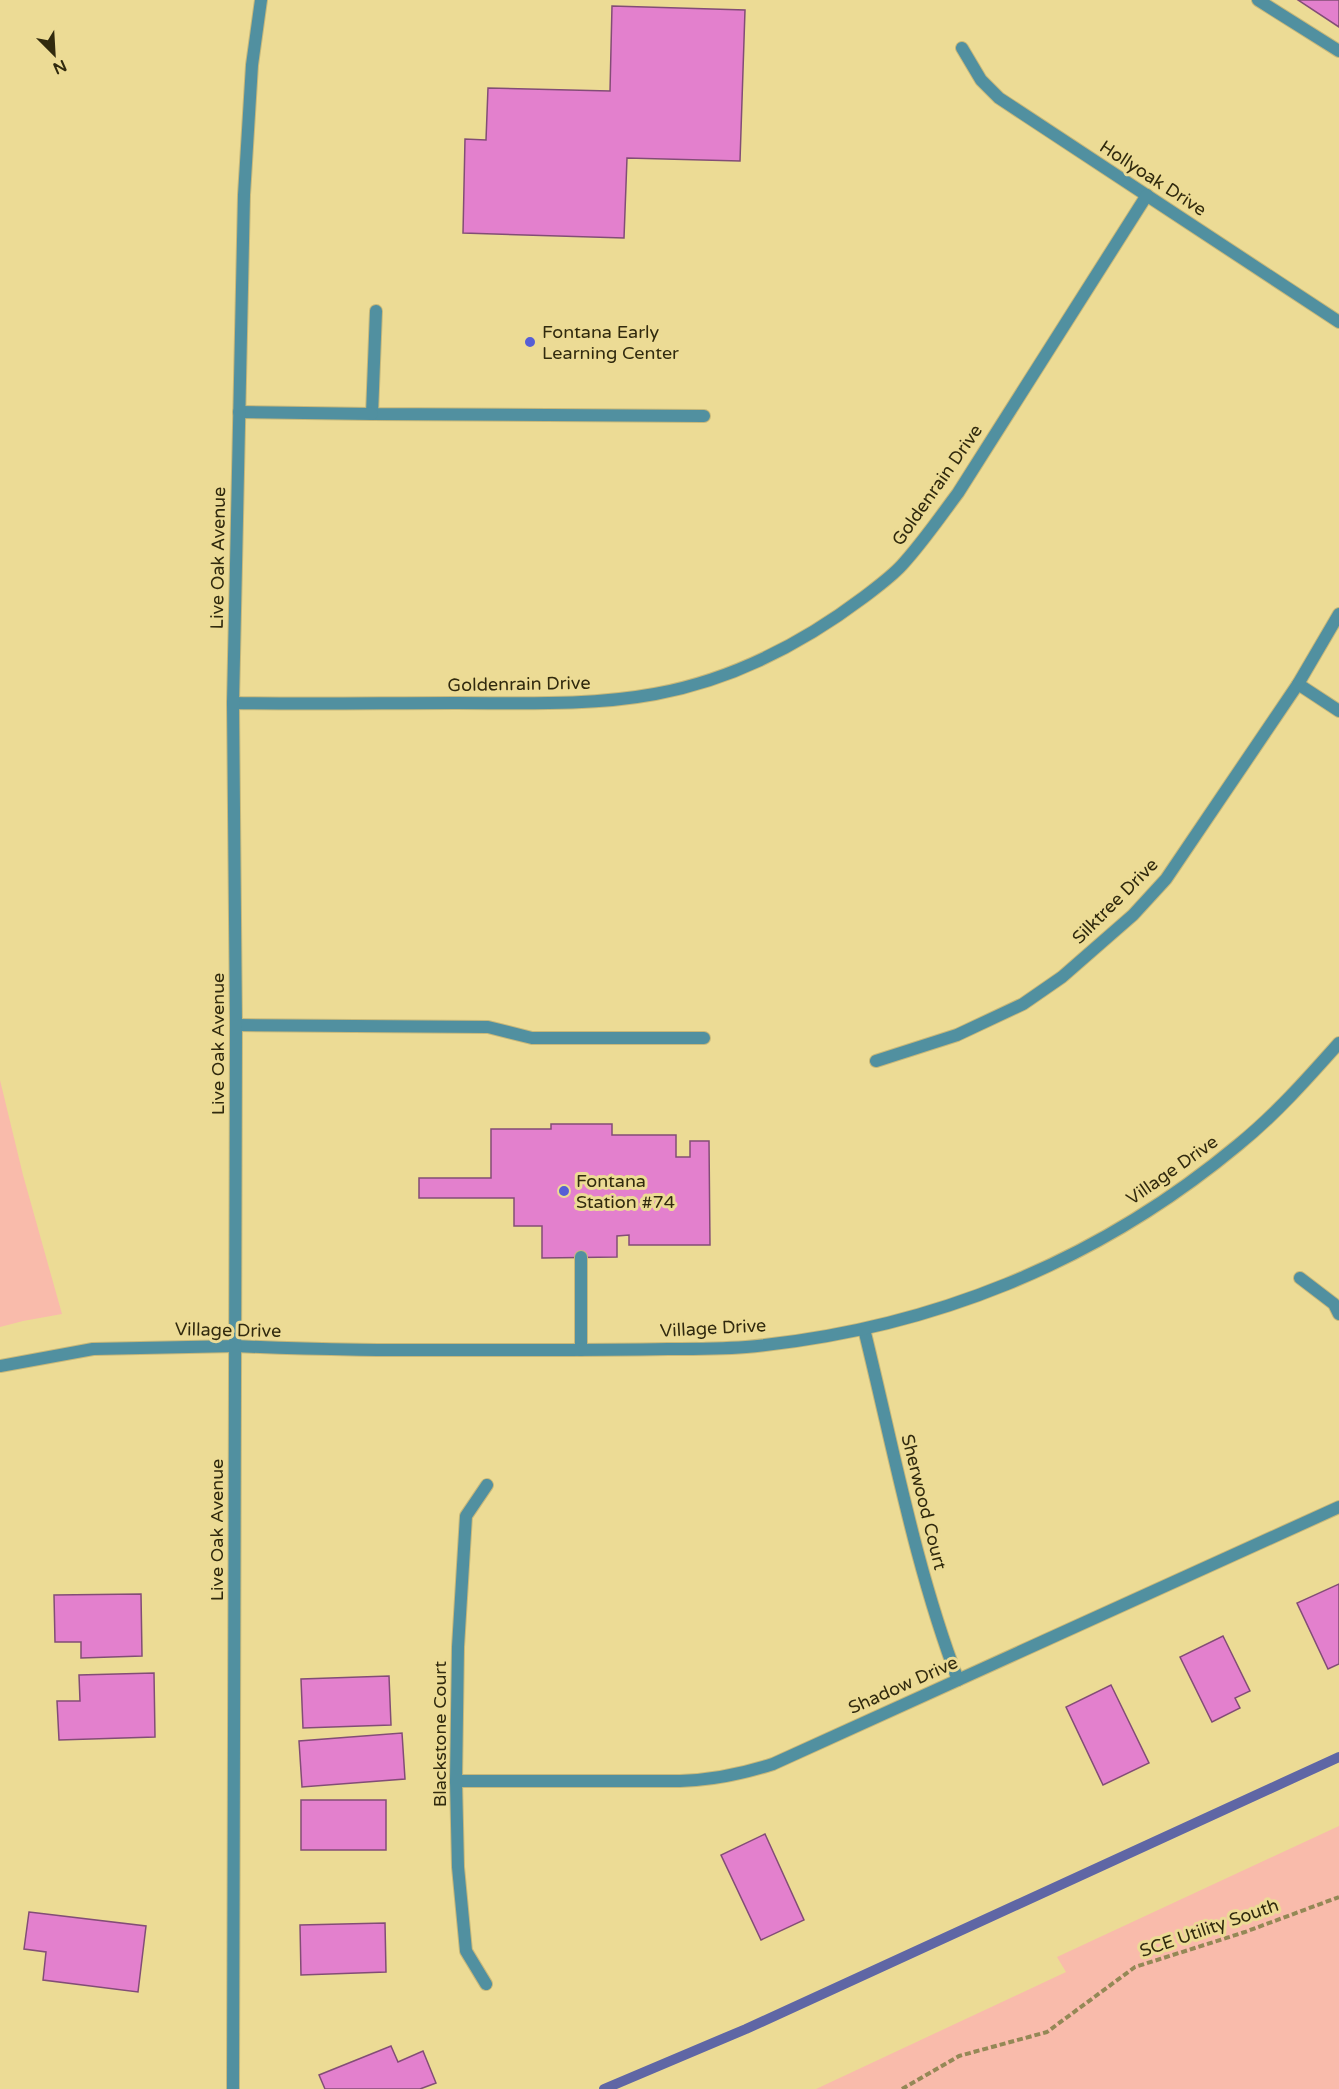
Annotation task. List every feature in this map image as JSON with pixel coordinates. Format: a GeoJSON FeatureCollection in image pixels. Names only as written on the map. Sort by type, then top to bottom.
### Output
{"type":"FeatureCollection","features":[{"type":"Feature","properties":{"kind":"street","name":"Live Oak Avenue"},"geometry":{"type":"LineString","coordinates":[[233,2089],[237,1025],[233,704],[244,195],[252,65],[261,0]]}},
{"type":"Feature","properties":{"kind":"street"},"geometry":{"type":"LineString","coordinates":[[1258,0],[1339,51]]}},
{"type":"Feature","properties":{"kind":"street","name":"Hollyoak Drive"},"geometry":{"type":"LineString","coordinates":[[962,48],[981,80],[999,98],[1339,322]]}},
{"type":"Feature","properties":{"kind":"street","name":"Goldenrain Drive"},"geometry":{"type":"LineString","coordinates":[[233,704],[560,703],[624,698],[656,694],[714,678],[787,647],[874,589],[901,567],[931,531],[958,493],[1147,195]]}},
{"type":"Feature","properties":{"kind":"street"},"geometry":{"type":"LineString","coordinates":[[372,414],[376,311]]}},
{"type":"Feature","properties":{"kind":"street"},"geometry":{"type":"LineString","coordinates":[[239,412],[704,416]]}},
{"type":"Feature","properties":{"kind":"street","name":"Silktree Drive"},"geometry":{"type":"LineString","coordinates":[[876,1061],[957,1035],[1023,1004],[1062,977],[1133,915],[1166,879],[1298,684],[1339,614]]}},
{"type":"Feature","properties":{"kind":"street"},"geometry":{"type":"LineString","coordinates":[[1298,684],[1339,711]]}},
{"type":"Feature","properties":{"kind":"street"},"geometry":{"type":"LineString","coordinates":[[237,1025],[488,1027],[532,1038],[704,1038]]}},
{"type":"Feature","properties":{"kind":"street","name":"Village Drive"},"geometry":{"type":"LineString","coordinates":[[0,1366],[93,1349],[236,1346],[290,1349],[581,1350],[744,1347],[864,1329],[940,1309],[992,1291],[1058,1261],[1123,1225],[1182,1188],[1239,1145],[1292,1096],[1339,1043]]}},
{"type":"Feature","properties":{"kind":"street"},"geometry":{"type":"LineString","coordinates":[[581,1257],[581,1350]]}},
{"type":"Feature","properties":{"kind":"street"},"geometry":{"type":"LineString","coordinates":[[1300,1278],[1334,1304],[1339,1314]]}},
{"type":"Feature","properties":{"kind":"street","name":"Sherwood Court"},"geometry":{"type":"LineString","coordinates":[[864,1329],[925,1582],[958,1680]]}},
{"type":"Feature","properties":{"kind":"street","name":"Blackstone Court"},"geometry":{"type":"LineString","coordinates":[[486,1984],[466,1951],[458,1867],[456,1781],[458,1647],[466,1516],[487,1485]]}},
{"type":"Feature","properties":{"kind":"street","name":"Shadow Drive"},"geometry":{"type":"LineString","coordinates":[[456,1781],[680,1781],[728,1777],[773,1764],[1339,1507]]}},
{"type":"Feature","properties":{"kind":"path","name":"SCE Utility South"},"geometry":{"type":"LineString","coordinates":[[902,2089],[959,2056],[1047,2032],[1135,1968],[1245,1932],[1339,1897]]}},
{"type":"Feature","properties":{"kind":"shaded area"},"geometry":{"type":"Polygon","coordinates":[[[0,1080],[23,1175],[62,1314],[0,1327],[0,1080]]]}},
{"type":"Feature","properties":{"kind":"shaded area"},"geometry":{"type":"Polygon","coordinates":[[[1339,1826],[1339,2089],[816,2089],[1066,1972],[1057,1957],[1339,1826]]]}},
{"type":"Feature","properties":{"kind":"building"},"geometry":{"type":"Polygon","coordinates":[[[1298,0],[1339,0],[1339,27],[1298,0]]]}},
{"type":"Feature","properties":{"kind":"building"},"geometry":{"type":"Polygon","coordinates":[[[612,6],[745,10],[740,161],[627,158],[624,238],[463,233],[465,139],[486,140],[488,88],[610,91],[612,6]]]}},
{"type":"Feature","properties":{"kind":"building","name":"Fontana Station #74"},"geometry":{"type":"Polygon","coordinates":[[[551,1124],[612,1124],[612,1135],[676,1135],[676,1157],[690,1157],[690,1141],[709,1141],[710,1245],[629,1245],[629,1235],[617,1236],[617,1257],[542,1258],[542,1226],[514,1226],[514,1198],[419,1198],[419,1178],[491,1178],[491,1129],[551,1129],[551,1124]]]}},
{"type":"Feature","properties":{"kind":"building"},"geometry":{"type":"Polygon","coordinates":[[[1339,1584],[1339,1664],[1328,1669],[1297,1603],[1339,1584]]]}},
{"type":"Feature","properties":{"kind":"building"},"geometry":{"type":"Polygon","coordinates":[[[141,1594],[142,1656],[81,1658],[81,1642],[55,1642],[54,1595],[141,1594]]]}},
{"type":"Feature","properties":{"kind":"building"},"geometry":{"type":"Polygon","coordinates":[[[1223,1636],[1250,1691],[1235,1698],[1240,1708],[1212,1722],[1180,1657],[1223,1636]]]}},
{"type":"Feature","properties":{"kind":"building"},"geometry":{"type":"Polygon","coordinates":[[[154,1673],[155,1737],[59,1740],[57,1701],[80,1701],[79,1675],[154,1673]]]}},
{"type":"Feature","properties":{"kind":"building"},"geometry":{"type":"Polygon","coordinates":[[[389,1676],[391,1725],[303,1728],[301,1679],[389,1676]]]}},
{"type":"Feature","properties":{"kind":"building"},"geometry":{"type":"Polygon","coordinates":[[[1111,1685],[1149,1763],[1103,1785],[1066,1707],[1111,1685]]]}},
{"type":"Feature","properties":{"kind":"building"},"geometry":{"type":"Polygon","coordinates":[[[402,1733],[405,1779],[302,1787],[299,1741],[402,1733]]]}},
{"type":"Feature","properties":{"kind":"building"},"geometry":{"type":"Polygon","coordinates":[[[301,1800],[386,1800],[386,1850],[301,1850],[301,1800]]]}},
{"type":"Feature","properties":{"kind":"building"},"geometry":{"type":"Polygon","coordinates":[[[765,1834],[804,1920],[761,1940],[721,1855],[765,1834]]]}},
{"type":"Feature","properties":{"kind":"building"},"geometry":{"type":"Polygon","coordinates":[[[29,1912],[146,1926],[138,1992],[43,1980],[46,1952],[24,1949],[29,1912]]]}},
{"type":"Feature","properties":{"kind":"building"},"geometry":{"type":"Polygon","coordinates":[[[385,1923],[386,1972],[301,1975],[300,1925],[385,1923]]]}},
{"type":"Feature","properties":{"kind":"building"},"geometry":{"type":"Polygon","coordinates":[[[391,2046],[398,2062],[423,2051],[436,2083],[420,2089],[325,2089],[319,2075],[391,2046]]]}},
{"type":"Feature","properties":{"kind":"waterway"},"geometry":{"type":"LineString","coordinates":[[604,2089],[746,2029],[1339,1757]]}},
{"type":"Feature","properties":{"kind":"place","name":"Fontana Early Learning Center"},"geometry":{"type":"Point","coordinates":[530,342]}},
{"type":"Feature","properties":{"kind":"place","name":"Fontana Station #74"},"geometry":{"type":"Point","coordinates":[564,1191]}}]}
